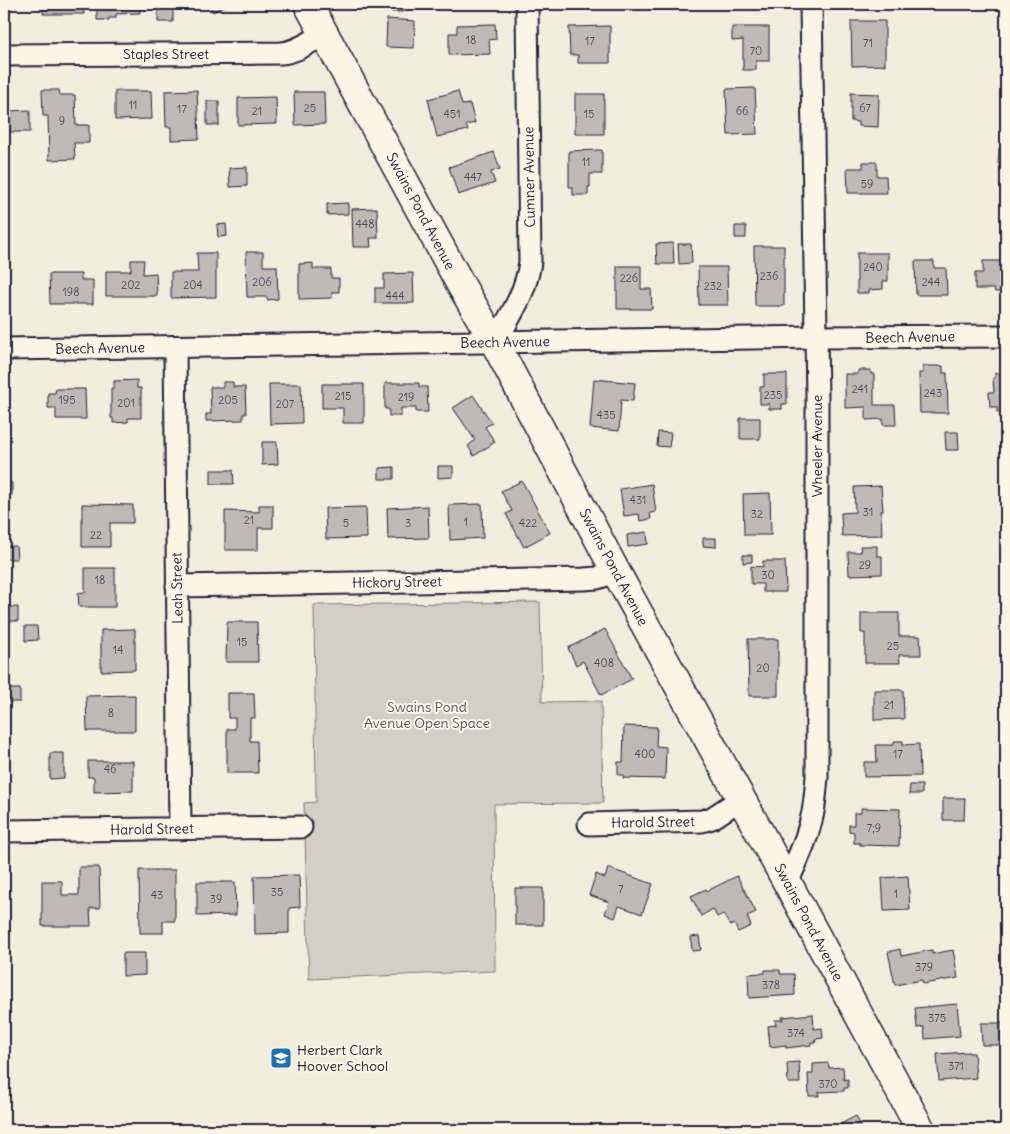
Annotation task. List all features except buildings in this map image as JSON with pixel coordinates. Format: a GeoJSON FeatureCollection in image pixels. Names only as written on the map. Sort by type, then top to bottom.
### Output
{"type":"FeatureCollection","features":[{"type":"Feature","properties":{"kind":"street","name":"Swains Pond Avenue"},"geometry":{"type":"LineString","coordinates":[[308,4],[462,287],[495,343],[616,572],[921,1130]]}},
{"type":"Feature","properties":{"kind":"street","name":"Cumner Avenue"},"geometry":{"type":"LineString","coordinates":[[495,343],[522,294],[530,262],[527,4]]}},
{"type":"Feature","properties":{"kind":"street","name":"Wheeler Avenue"},"geometry":{"type":"LineString","coordinates":[[787,882],[808,831],[813,812],[817,777],[817,399],[811,4]]}},
{"type":"Feature","properties":{"kind":"street","name":"Staples Street"},"geometry":{"type":"LineString","coordinates":[[4,55],[281,53],[299,48],[325,34]]}},
{"type":"Feature","properties":{"kind":"street","name":"Beech Avenue"},"geometry":{"type":"LineString","coordinates":[[4,350],[816,337],[1006,336]]}},
{"type":"Feature","properties":{"kind":"street","name":"Leah Street"},"geometry":{"type":"LineString","coordinates":[[175,347],[180,829]]}},
{"type":"Feature","properties":{"kind":"street","name":"Hickory Street"},"geometry":{"type":"LineString","coordinates":[[177,586],[584,580],[616,572]]}},
{"type":"Feature","properties":{"kind":"street","name":"Harold Street"},"geometry":{"type":"LineString","coordinates":[[589,824],[702,821],[712,818],[741,799]]}},
{"type":"Feature","properties":{"kind":"street","name":"Harold Street"},"geometry":{"type":"LineString","coordinates":[[4,831],[301,827]]}},
{"type":"Feature","properties":{"kind":"green space","name":"Swains Pond Avenue Open Space"},"geometry":{"type":"Polygon","coordinates":[[[540,602],[542,702],[601,701],[603,803],[494,804],[495,971],[309,979],[304,803],[316,802],[314,605],[540,602]]]}},
{"type":"Feature","properties":{"kind":"place","name":"Herbert Clark Hoover School"},"geometry":{"type":"Point","coordinates":[281,1058]}}]}
